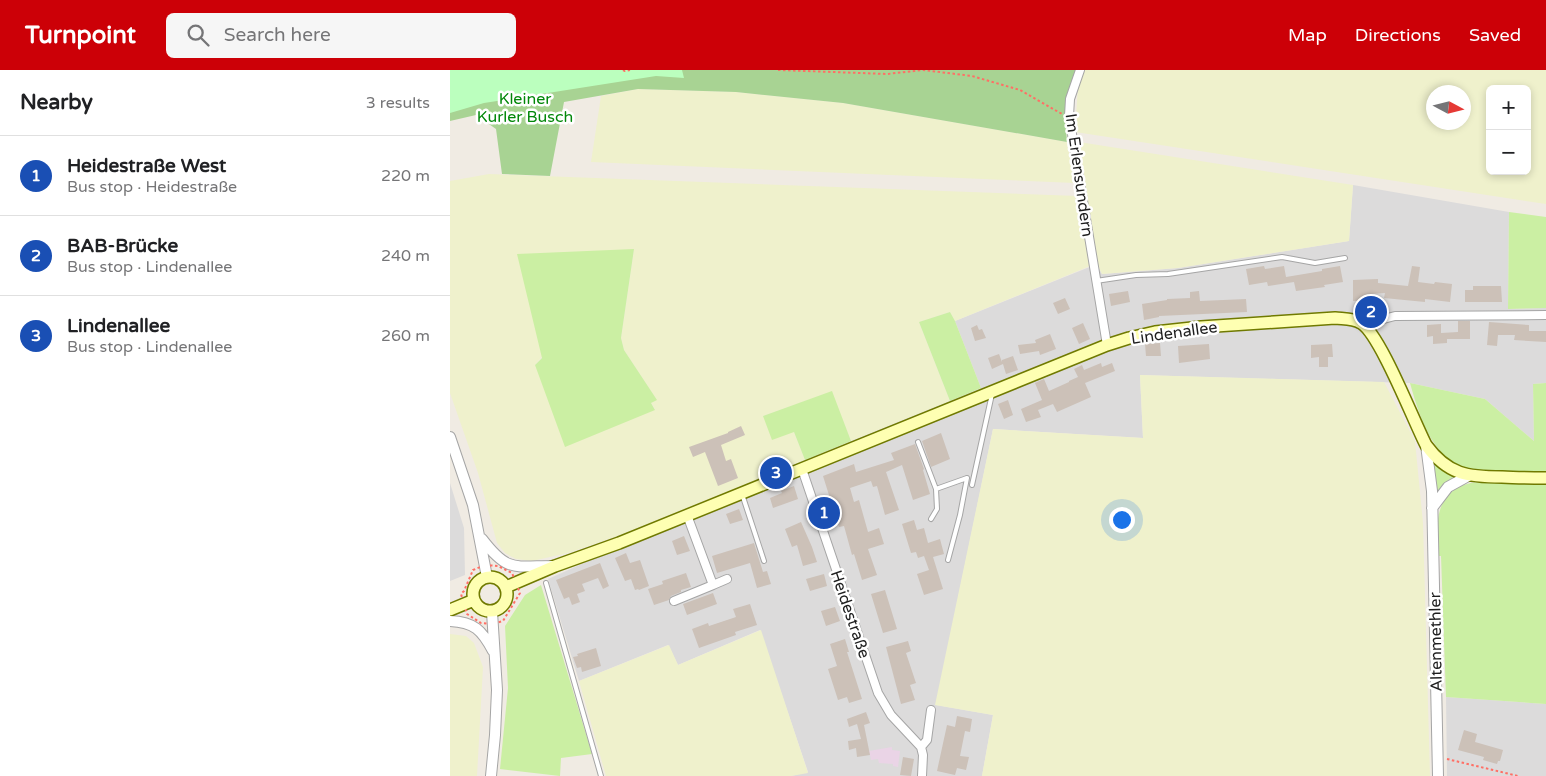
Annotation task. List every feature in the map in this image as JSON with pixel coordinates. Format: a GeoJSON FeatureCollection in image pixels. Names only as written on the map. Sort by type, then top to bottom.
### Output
{"type":"FeatureCollection","features":[{"type":"Feature","properties":{"kind":"main road","name":"Lindenallee"},"geometry":{"type":"LineString","coordinates":[[512,585],[555,566],[619,543],[1107,345],[1134,336],[1218,326],[1335,318],[1354,320],[1362,323],[1367,328]]}},
{"type":"Feature","properties":{"kind":"main road"},"geometry":{"type":"LineString","coordinates":[[1367,328],[1378,344],[1426,445],[1442,464],[1468,476],[1546,478]]}},
{"type":"Feature","properties":{"kind":"main road"},"geometry":{"type":"LineString","coordinates":[[450,610],[469,602],[474,589],[487,577],[512,585],[506,603],[492,612],[481,609],[469,602]]}},
{"type":"Feature","properties":{"kind":"street","name":"Im Erlensundern"},"geometry":{"type":"LineString","coordinates":[[1080,70],[1070,99],[1069,116],[1107,345]]}},
{"type":"Feature","properties":{"kind":"street"},"geometry":{"type":"LineString","coordinates":[[1367,328],[1376,321],[1395,316],[1546,315]]}},
{"type":"Feature","properties":{"kind":"street"},"geometry":{"type":"LineString","coordinates":[[450,437],[473,504],[487,577]]}},
{"type":"Feature","properties":{"kind":"street","name":"Altenmethler"},"geometry":{"type":"LineString","coordinates":[[1426,445],[1432,508],[1438,776]]}},
{"type":"Feature","properties":{"kind":"street","name":"Heidestraße"},"geometry":{"type":"LineString","coordinates":[[802,469],[878,693],[891,715],[921,747]]}},
{"type":"Feature","properties":{"kind":"street"},"geometry":{"type":"LineString","coordinates":[[1432,508],[1448,487],[1468,476]]}},
{"type":"Feature","properties":{"kind":"street"},"geometry":{"type":"LineString","coordinates":[[687,515],[713,585]]}},
{"type":"Feature","properties":{"kind":"street","name":"Lindenallee"},"geometry":{"type":"LineString","coordinates":[[481,539],[492,553],[510,566],[555,566]]}},
{"type":"Feature","properties":{"kind":"street"},"geometry":{"type":"LineString","coordinates":[[674,601],[727,579]]}},
{"type":"Feature","properties":{"kind":"street"},"geometry":{"type":"LineString","coordinates":[[492,612],[497,690],[494,776]]}},
{"type":"Feature","properties":{"kind":"street"},"geometry":{"type":"LineString","coordinates":[[450,621],[465,623],[477,628],[486,636],[495,654]]}},
{"type":"Feature","properties":{"kind":"street"},"geometry":{"type":"LineString","coordinates":[[922,776],[923,755],[921,747],[927,740],[931,710]]}},
{"type":"Feature","properties":{"kind":"lane"},"geometry":{"type":"LineString","coordinates":[[1096,280],[1136,275],[1168,274],[1282,257],[1315,263],[1345,258]]}},
{"type":"Feature","properties":{"kind":"lane"},"geometry":{"type":"LineString","coordinates":[[972,485],[993,392]]}},
{"type":"Feature","properties":{"kind":"lane"},"geometry":{"type":"LineString","coordinates":[[918,442],[936,489],[937,509],[931,519]]}},
{"type":"Feature","properties":{"kind":"lane"},"geometry":{"type":"LineString","coordinates":[[936,489],[974,476]]}},
{"type":"Feature","properties":{"kind":"lane"},"geometry":{"type":"LineString","coordinates":[[948,560],[960,515],[967,478]]}},
{"type":"Feature","properties":{"kind":"lane"},"geometry":{"type":"LineString","coordinates":[[742,493],[764,561]]}},
{"type":"Feature","properties":{"kind":"lane"},"geometry":{"type":"LineString","coordinates":[[546,584],[602,776]]}},
{"type":"Feature","properties":{"kind":"path"},"geometry":{"type":"LineString","coordinates":[[623,70],[630,70]]}},
{"type":"Feature","properties":{"kind":"path"},"geometry":{"type":"LineString","coordinates":[[778,70],[887,74],[924,70],[972,76],[1020,90],[1062,114],[1069,116]]}},
{"type":"Feature","properties":{"kind":"path"},"geometry":{"type":"LineString","coordinates":[[485,565],[498,566],[512,573],[512,585],[520,594],[503,621],[493,624],[481,624],[467,614],[469,602],[460,594],[464,591],[473,570],[485,565]]}},
{"type":"Feature","properties":{"kind":"path"},"geometry":{"type":"LineString","coordinates":[[1437,757],[1518,776]]}},
{"type":"Feature","properties":{"kind":"shaded area"},"geometry":{"type":"Polygon","coordinates":[[[1353,185],[1509,212],[1508,309],[1546,308],[1546,383],[1533,384],[1534,441],[1485,399],[1410,383],[1140,375],[1143,438],[993,429],[936,705],[993,715],[982,776],[791,776],[808,772],[760,630],[678,665],[668,645],[579,681],[548,579],[683,519],[678,512],[981,388],[955,321],[1097,264],[1102,274],[1178,268],[1349,241],[1353,185]]]}},
{"type":"Feature","properties":{"kind":"shaded area"},"geometry":{"type":"Polygon","coordinates":[[[450,483],[464,528],[465,575],[450,581],[450,483]]]}},
{"type":"Feature","properties":{"kind":"shaded area"},"geometry":{"type":"Polygon","coordinates":[[[1446,697],[1546,704],[1546,776],[1447,776],[1446,697]]]}},
{"type":"Feature","properties":{"kind":"shaded area"},"geometry":{"type":"Polygon","coordinates":[[[892,747],[892,750],[900,751],[898,767],[893,766],[893,764],[879,763],[878,759],[871,760],[869,751],[892,747]]]}},
{"type":"Feature","properties":{"kind":"green space","name":"Kleiner Kurler Busch"},"geometry":{"type":"Polygon","coordinates":[[[450,70],[1077,70],[1067,97],[1065,117],[1067,142],[843,103],[736,92],[638,89],[564,102],[550,176],[502,174],[496,129],[476,115],[450,121],[450,70]]]}},
{"type":"Feature","properties":{"kind":"green space"},"geometry":{"type":"Polygon","coordinates":[[[450,70],[682,70],[684,78],[656,76],[484,103],[450,113],[450,70]]]}},
{"type":"Feature","properties":{"kind":"green space"},"geometry":{"type":"Polygon","coordinates":[[[1084,70],[1546,70],[1546,204],[1075,132],[1078,86],[1084,70]]]}},
{"type":"Feature","properties":{"kind":"green space"},"geometry":{"type":"Polygon","coordinates":[[[638,89],[736,92],[843,103],[1067,142],[1075,183],[591,162],[601,96],[638,89]]]}},
{"type":"Feature","properties":{"kind":"green space"},"geometry":{"type":"Polygon","coordinates":[[[1079,142],[1353,185],[1349,241],[1178,268],[1102,274],[1097,264],[1079,142]]]}},
{"type":"Feature","properties":{"kind":"green space"},"geometry":{"type":"Polygon","coordinates":[[[489,174],[1078,196],[1090,266],[955,321],[950,312],[919,322],[950,401],[851,441],[831,392],[763,416],[794,432],[805,460],[633,531],[568,553],[532,561],[516,559],[505,553],[497,543],[478,473],[450,393],[450,181],[489,174]],[[634,249],[535,365],[655,409],[651,403],[656,399],[624,350],[621,338],[634,249]]]}},
{"type":"Feature","properties":{"kind":"green space"},"geometry":{"type":"Polygon","coordinates":[[[1509,212],[1546,217],[1546,308],[1508,309],[1509,212]]]}},
{"type":"Feature","properties":{"kind":"green space"},"geometry":{"type":"Polygon","coordinates":[[[634,249],[621,338],[624,350],[657,400],[651,403],[655,410],[565,447],[535,365],[542,358],[517,254],[634,249]]]}},
{"type":"Feature","properties":{"kind":"green space"},"geometry":{"type":"Polygon","coordinates":[[[950,312],[981,388],[950,401],[919,322],[950,312]]]}},
{"type":"Feature","properties":{"kind":"green space"},"geometry":{"type":"Polygon","coordinates":[[[1140,375],[1384,382],[1415,441],[1423,523],[1430,776],[982,776],[993,715],[935,705],[993,429],[1143,438],[1140,375]]]}},
{"type":"Feature","properties":{"kind":"green space"},"geometry":{"type":"Polygon","coordinates":[[[1410,383],[1485,399],[1534,441],[1533,384],[1546,383],[1546,471],[1483,471],[1464,468],[1453,463],[1443,455],[1428,433],[1417,407],[1410,383]]]}},
{"type":"Feature","properties":{"kind":"green space"},"geometry":{"type":"Polygon","coordinates":[[[832,391],[851,441],[805,460],[794,432],[772,440],[763,416],[832,391]]]}},
{"type":"Feature","properties":{"kind":"green space"},"geometry":{"type":"Polygon","coordinates":[[[1432,460],[1455,476],[1436,493],[1432,460]]]}},
{"type":"Feature","properties":{"kind":"green space"},"geometry":{"type":"Polygon","coordinates":[[[1508,482],[1546,484],[1546,704],[1446,697],[1441,556],[1437,556],[1437,526],[1441,507],[1445,498],[1452,491],[1466,484],[1508,482]]]}},
{"type":"Feature","properties":{"kind":"green space"},"geometry":{"type":"Polygon","coordinates":[[[541,585],[592,754],[561,758],[560,776],[500,769],[508,688],[505,626],[525,595],[541,585]]]}},
{"type":"Feature","properties":{"kind":"green space"},"geometry":{"type":"Polygon","coordinates":[[[761,630],[808,773],[791,776],[606,776],[579,681],[669,645],[678,665],[761,630]]]}},
{"type":"Feature","properties":{"kind":"green space"},"geometry":{"type":"Polygon","coordinates":[[[450,634],[466,636],[474,643],[483,667],[477,776],[450,776],[450,634]]]}},
{"type":"Feature","properties":{"kind":"building"},"geometry":{"type":"Polygon","coordinates":[[[1264,266],[1265,269],[1284,266],[1286,277],[1340,266],[1343,282],[1324,285],[1325,287],[1296,291],[1294,282],[1268,286],[1267,282],[1249,285],[1246,269],[1264,266]]]}},
{"type":"Feature","properties":{"kind":"building"},"geometry":{"type":"Polygon","coordinates":[[[1412,266],[1420,267],[1418,282],[1452,284],[1450,302],[1425,299],[1425,302],[1384,298],[1385,293],[1370,294],[1370,300],[1353,301],[1353,280],[1378,279],[1378,283],[1408,286],[1412,266]]]}},
{"type":"Feature","properties":{"kind":"building"},"geometry":{"type":"Polygon","coordinates":[[[1473,286],[1501,286],[1502,302],[1465,302],[1465,290],[1473,290],[1473,286]]]}},
{"type":"Feature","properties":{"kind":"building"},"geometry":{"type":"Polygon","coordinates":[[[1128,291],[1130,302],[1111,306],[1109,294],[1128,291]]]}},
{"type":"Feature","properties":{"kind":"building"},"geometry":{"type":"Polygon","coordinates":[[[1199,291],[1200,301],[1246,299],[1247,312],[1159,316],[1144,320],[1142,304],[1167,299],[1190,298],[1190,292],[1199,291]]]}},
{"type":"Feature","properties":{"kind":"building"},"geometry":{"type":"Polygon","coordinates":[[[1065,298],[1070,309],[1058,314],[1053,303],[1065,298]]]}},
{"type":"Feature","properties":{"kind":"building"},"geometry":{"type":"Polygon","coordinates":[[[1458,321],[1470,321],[1470,339],[1447,339],[1447,343],[1433,344],[1433,336],[1427,337],[1427,325],[1441,324],[1441,333],[1458,332],[1458,321]]]}},
{"type":"Feature","properties":{"kind":"building"},"geometry":{"type":"Polygon","coordinates":[[[1489,322],[1529,325],[1529,331],[1546,331],[1546,342],[1514,340],[1515,335],[1498,335],[1497,346],[1487,345],[1489,322]]]}},
{"type":"Feature","properties":{"kind":"building"},"geometry":{"type":"Polygon","coordinates":[[[1083,323],[1090,339],[1079,344],[1072,328],[1083,323]]]}},
{"type":"Feature","properties":{"kind":"building"},"geometry":{"type":"Polygon","coordinates":[[[977,325],[979,330],[982,329],[986,338],[975,341],[971,328],[977,325]]]}},
{"type":"Feature","properties":{"kind":"building"},"geometry":{"type":"Polygon","coordinates":[[[1050,334],[1056,349],[1040,355],[1039,351],[1020,354],[1018,345],[1036,343],[1035,340],[1050,334]]]}},
{"type":"Feature","properties":{"kind":"building"},"geometry":{"type":"Polygon","coordinates":[[[1160,343],[1161,356],[1146,356],[1145,344],[1160,343]]]}},
{"type":"Feature","properties":{"kind":"building"},"geometry":{"type":"Polygon","coordinates":[[[1209,344],[1210,359],[1179,363],[1178,346],[1209,344]]]}},
{"type":"Feature","properties":{"kind":"building"},"geometry":{"type":"Polygon","coordinates":[[[1332,344],[1333,357],[1328,357],[1328,367],[1319,367],[1319,357],[1311,358],[1311,345],[1332,344]]]}},
{"type":"Feature","properties":{"kind":"building"},"geometry":{"type":"Polygon","coordinates":[[[999,354],[1002,362],[1002,360],[1013,356],[1018,370],[1006,374],[1003,364],[992,369],[988,358],[999,354]]]}},
{"type":"Feature","properties":{"kind":"building"},"geometry":{"type":"Polygon","coordinates":[[[1101,363],[1102,367],[1112,363],[1115,371],[1085,383],[1091,397],[1057,412],[1053,404],[1038,410],[1041,417],[1026,422],[1021,409],[1042,400],[1035,383],[1044,379],[1049,391],[1078,377],[1074,369],[1082,365],[1084,370],[1101,363]]]}},
{"type":"Feature","properties":{"kind":"building"},"geometry":{"type":"Polygon","coordinates":[[[1008,400],[1013,415],[1004,419],[998,404],[1008,400]]]}},
{"type":"Feature","properties":{"kind":"building"},"geometry":{"type":"Polygon","coordinates":[[[741,426],[745,435],[721,445],[726,461],[731,459],[738,478],[718,486],[705,452],[693,457],[689,447],[728,433],[741,426]]]}},
{"type":"Feature","properties":{"kind":"building"},"geometry":{"type":"Polygon","coordinates":[[[941,433],[950,459],[931,467],[922,441],[941,433]]]}},
{"type":"Feature","properties":{"kind":"building"},"geometry":{"type":"Polygon","coordinates":[[[915,444],[930,494],[913,500],[902,465],[886,472],[899,510],[885,515],[877,486],[873,487],[871,481],[850,488],[854,502],[859,500],[868,532],[879,528],[884,544],[868,549],[877,575],[862,580],[854,554],[852,555],[844,526],[839,527],[823,476],[854,464],[856,472],[894,460],[891,453],[915,444]]]}},
{"type":"Feature","properties":{"kind":"building"},"geometry":{"type":"Polygon","coordinates":[[[794,486],[798,499],[773,508],[770,498],[794,486]]]}},
{"type":"Feature","properties":{"kind":"building"},"geometry":{"type":"Polygon","coordinates":[[[739,509],[743,520],[730,524],[726,514],[739,509]]]}},
{"type":"Feature","properties":{"kind":"building"},"geometry":{"type":"Polygon","coordinates":[[[914,520],[917,530],[924,528],[928,543],[940,539],[944,554],[933,557],[943,589],[924,595],[917,574],[929,570],[924,556],[918,558],[916,552],[911,553],[902,524],[914,520]]]}},
{"type":"Feature","properties":{"kind":"building"},"geometry":{"type":"Polygon","coordinates":[[[801,522],[817,562],[803,566],[797,545],[792,547],[785,529],[801,522]]]}},
{"type":"Feature","properties":{"kind":"building"},"geometry":{"type":"Polygon","coordinates":[[[684,536],[690,551],[677,555],[672,541],[684,536]]]}},
{"type":"Feature","properties":{"kind":"building"},"geometry":{"type":"Polygon","coordinates":[[[754,543],[763,572],[767,571],[771,584],[757,588],[750,563],[717,573],[712,556],[754,543]]]}},
{"type":"Feature","properties":{"kind":"building"},"geometry":{"type":"Polygon","coordinates":[[[626,553],[630,563],[640,560],[649,586],[635,590],[631,579],[625,581],[615,558],[626,553]]]}},
{"type":"Feature","properties":{"kind":"building"},"geometry":{"type":"Polygon","coordinates":[[[600,563],[609,586],[603,589],[598,578],[582,584],[585,591],[577,594],[580,602],[572,605],[569,597],[564,599],[556,580],[600,563]]]}},
{"type":"Feature","properties":{"kind":"building"},"geometry":{"type":"Polygon","coordinates":[[[686,573],[691,587],[681,590],[681,592],[671,596],[669,600],[654,605],[648,589],[663,584],[662,581],[686,573]]]}},
{"type":"Feature","properties":{"kind":"building"},"geometry":{"type":"Polygon","coordinates":[[[824,574],[827,586],[810,591],[806,579],[824,574]]]}},
{"type":"Feature","properties":{"kind":"building"},"geometry":{"type":"Polygon","coordinates":[[[885,590],[897,629],[883,633],[871,594],[885,590]]]}},
{"type":"Feature","properties":{"kind":"building"},"geometry":{"type":"Polygon","coordinates":[[[713,593],[717,604],[687,615],[683,604],[713,593]]]}},
{"type":"Feature","properties":{"kind":"building"},"geometry":{"type":"Polygon","coordinates":[[[750,604],[757,625],[735,632],[736,635],[699,648],[692,629],[708,623],[709,626],[736,617],[733,609],[750,604]]]}},
{"type":"Feature","properties":{"kind":"building"},"geometry":{"type":"Polygon","coordinates":[[[835,607],[840,621],[826,626],[821,611],[835,607]]]}},
{"type":"Feature","properties":{"kind":"building"},"geometry":{"type":"Polygon","coordinates":[[[845,639],[849,652],[847,652],[862,699],[849,703],[847,697],[838,700],[828,669],[837,666],[830,644],[845,639]]]}},
{"type":"Feature","properties":{"kind":"building"},"geometry":{"type":"Polygon","coordinates":[[[908,641],[911,651],[906,653],[916,683],[910,685],[915,700],[901,704],[886,647],[908,641]]]}},
{"type":"Feature","properties":{"kind":"building"},"geometry":{"type":"Polygon","coordinates":[[[596,648],[601,666],[582,672],[581,667],[577,668],[573,657],[596,648]]]}},
{"type":"Feature","properties":{"kind":"building"},"geometry":{"type":"Polygon","coordinates":[[[866,712],[870,723],[864,725],[870,755],[857,757],[856,748],[849,750],[848,741],[861,739],[857,724],[849,727],[847,719],[866,712]]]}},
{"type":"Feature","properties":{"kind":"building"},"geometry":{"type":"Polygon","coordinates":[[[957,716],[972,719],[970,732],[965,731],[960,756],[969,757],[966,770],[957,768],[955,775],[937,771],[947,725],[955,727],[957,716]]]}},
{"type":"Feature","properties":{"kind":"building"},"geometry":{"type":"Polygon","coordinates":[[[1464,730],[1477,734],[1475,742],[1503,750],[1500,761],[1497,764],[1483,760],[1484,757],[1458,750],[1464,730]]]}},
{"type":"Feature","properties":{"kind":"building"},"geometry":{"type":"Polygon","coordinates":[[[903,757],[914,759],[911,776],[900,775],[903,757]]]}},
{"type":"Feature","properties":{"kind":"place","name":"BAB-Brücke"},"geometry":{"type":"Point","coordinates":[1371,312]}},
{"type":"Feature","properties":{"kind":"place","name":"Lindenallee"},"geometry":{"type":"Point","coordinates":[776,473]}},
{"type":"Feature","properties":{"kind":"place","name":"Heidestraße West"},"geometry":{"type":"Point","coordinates":[824,513]}}]}
